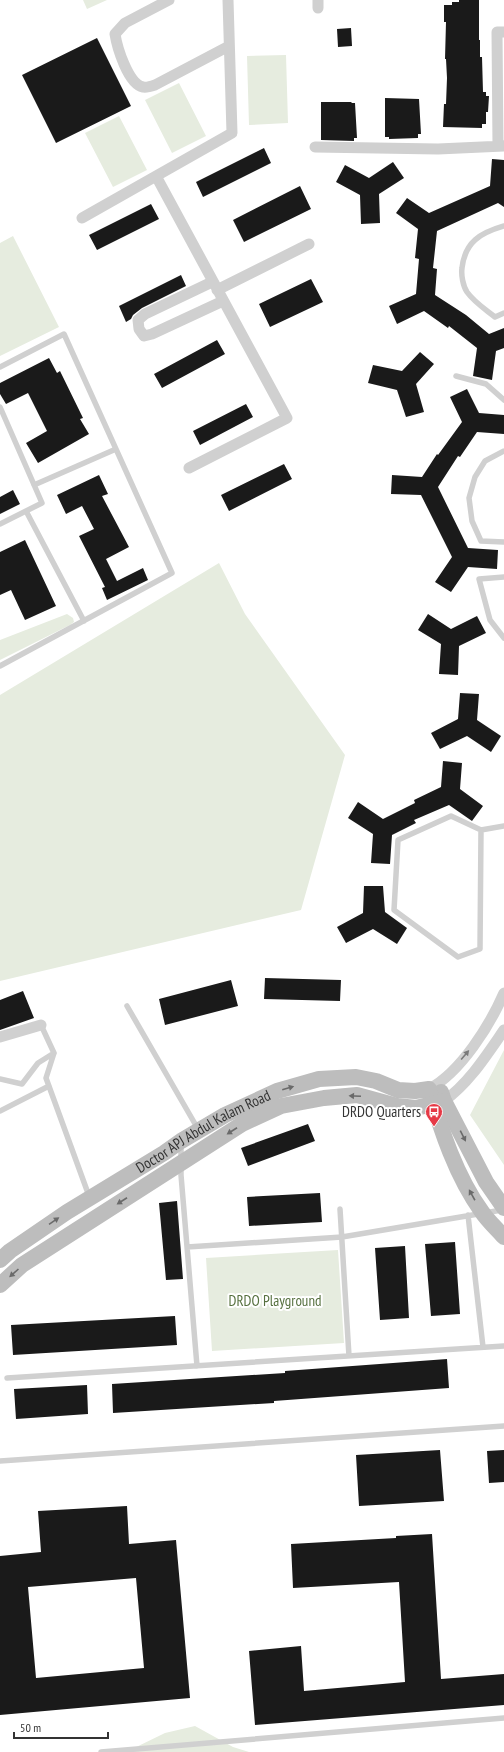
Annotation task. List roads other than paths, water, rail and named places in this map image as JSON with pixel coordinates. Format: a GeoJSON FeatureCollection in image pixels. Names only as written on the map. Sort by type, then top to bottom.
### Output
{"type":"FeatureCollection","features":[{"type":"Feature","properties":{"kind":"street"},"geometry":{"type":"LineString","coordinates":[[170,0],[125,23],[115,34],[122,59],[137,85],[144,88],[155,85],[229,46]]}},
{"type":"Feature","properties":{"kind":"street"},"geometry":{"type":"LineString","coordinates":[[82,218],[232,133],[228,0]]}},
{"type":"Feature","properties":{"kind":"street"},"geometry":{"type":"LineString","coordinates":[[315,147],[438,149],[501,146],[497,32],[504,32]]}},
{"type":"Feature","properties":{"kind":"street"},"geometry":{"type":"LineString","coordinates":[[156,176],[287,418],[190,468]]}},
{"type":"Feature","properties":{"kind":"street"},"geometry":{"type":"LineString","coordinates":[[223,301],[152,334],[144,336],[139,329],[138,320],[145,314],[215,286],[309,244]]}},
{"type":"Feature","properties":{"kind":"street"},"geometry":{"type":"LineString","coordinates":[[504,993],[489,1024],[454,1069],[434,1086],[439,1103],[443,1135],[472,1197],[475,1214],[504,1237]]}},
{"type":"Feature","properties":{"kind":"street"},"geometry":{"type":"LineString","coordinates":[[0,1037],[41,1025]]}},
{"type":"Feature","properties":{"kind":"street"},"geometry":{"type":"LineString","coordinates":[[85,1210],[181,1163],[242,1124],[281,1106],[324,1098],[357,1095],[396,1106],[416,1108],[439,1103],[457,1092],[480,1065],[504,1030]]}},
{"type":"Feature","properties":{"kind":"street","name":"Doctor APJ Abdul Kalam Road"},"geometry":{"type":"LineString","coordinates":[[0,1260],[10,1251],[40,1242],[181,1141],[199,1130],[225,1115],[277,1091],[319,1079],[356,1077],[376,1081],[398,1090],[415,1091],[434,1086]]}},
{"type":"Feature","properties":{"kind":"street"},"geometry":{"type":"LineString","coordinates":[[439,1103],[486,1182],[504,1209]]}},
{"type":"Feature","properties":{"kind":"street"},"geometry":{"type":"LineString","coordinates":[[0,1285],[22,1265],[40,1242]]}},
{"type":"Feature","properties":{"kind":"lane"},"geometry":{"type":"LineString","coordinates":[[504,226],[485,232],[472,243],[463,256],[462,274],[466,291],[478,304],[494,317],[504,314]]}},
{"type":"Feature","properties":{"kind":"lane"},"geometry":{"type":"LineString","coordinates":[[0,367],[64,334],[172,573],[0,666]]}},
{"type":"Feature","properties":{"kind":"lane"},"geometry":{"type":"LineString","coordinates":[[456,376],[486,384],[504,400]]}},
{"type":"Feature","properties":{"kind":"lane"},"geometry":{"type":"LineString","coordinates":[[0,407],[42,503],[0,524]]}},
{"type":"Feature","properties":{"kind":"lane"},"geometry":{"type":"LineString","coordinates":[[34,485],[116,450]]}},
{"type":"Feature","properties":{"kind":"lane"},"geometry":{"type":"LineString","coordinates":[[504,451],[485,461],[475,477],[469,498],[472,520],[481,541],[504,542]]}},
{"type":"Feature","properties":{"kind":"lane"},"geometry":{"type":"LineString","coordinates":[[26,510],[84,621]]}},
{"type":"Feature","properties":{"kind":"lane"},"geometry":{"type":"LineString","coordinates":[[504,577],[479,579],[490,620],[504,638]]}},
{"type":"Feature","properties":{"kind":"lane"},"geometry":{"type":"LineString","coordinates":[[481,830],[480,949],[458,957],[394,910],[398,840],[451,816],[481,830],[504,826]]}},
{"type":"Feature","properties":{"kind":"lane"},"geometry":{"type":"LineString","coordinates":[[127,1006],[199,1130]]}},
{"type":"Feature","properties":{"kind":"lane"},"geometry":{"type":"LineString","coordinates":[[41,1025],[54,1053],[46,1078],[85,1210]]}},
{"type":"Feature","properties":{"kind":"lane"},"geometry":{"type":"LineString","coordinates":[[0,1079],[22,1084],[38,1063],[54,1053]]}},
{"type":"Feature","properties":{"kind":"lane"},"geometry":{"type":"LineString","coordinates":[[0,1111],[49,1086]]}},
{"type":"Feature","properties":{"kind":"lane"},"geometry":{"type":"LineString","coordinates":[[181,1141],[181,1163],[197,1366]]}},
{"type":"Feature","properties":{"kind":"lane"},"geometry":{"type":"LineString","coordinates":[[340,1208],[349,1356]]}},
{"type":"Feature","properties":{"kind":"lane"},"geometry":{"type":"LineString","coordinates":[[187,1247],[342,1237],[504,1209]]}},
{"type":"Feature","properties":{"kind":"lane"},"geometry":{"type":"LineString","coordinates":[[475,1214],[483,1347]]}},
{"type":"Feature","properties":{"kind":"lane"},"geometry":{"type":"LineString","coordinates":[[7,1378],[504,1346]]}},
{"type":"Feature","properties":{"kind":"lane"},"geometry":{"type":"LineString","coordinates":[[0,1461],[504,1426]]}},
{"type":"Feature","properties":{"kind":"lane"},"geometry":{"type":"LineString","coordinates":[[101,1752],[504,1718]]}},
{"type":"Feature","properties":{"kind":"place","name":"DRDO Quarters"},"geometry":{"type":"Point","coordinates":[434,1127]}},
{"type":"Feature","properties":{"kind":"park label","name":"DRDO Playground"},"geometry":{"type":"Point","coordinates":[275,1301]}}]}
